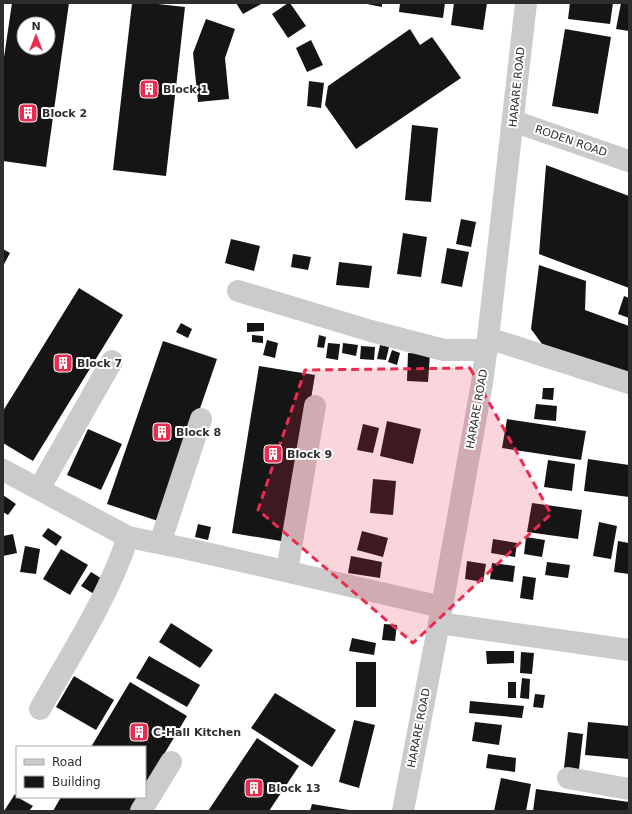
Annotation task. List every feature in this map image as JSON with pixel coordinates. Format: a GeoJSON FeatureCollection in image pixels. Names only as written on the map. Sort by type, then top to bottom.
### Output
{"type":"FeatureCollection","features":[{"type":"Feature","properties":{"kind":"street","name":"HARARE ROAD"},"geometry":{"type":"LineString","coordinates":[[403,811],[440,615],[488,344],[526,3]]}},
{"type":"Feature","properties":{"kind":"street","name":"RODEN ROAD"},"geometry":{"type":"LineString","coordinates":[[513,121],[629,160]]}},
{"type":"Feature","properties":{"kind":"street"},"geometry":{"type":"LineString","coordinates":[[238,291],[371,331],[444,350],[488,344],[629,383]]}},
{"type":"Feature","properties":{"kind":"street"},"geometry":{"type":"LineString","coordinates":[[39,489],[112,361]]}},
{"type":"Feature","properties":{"kind":"street"},"geometry":{"type":"LineString","coordinates":[[287,571],[315,406]]}},
{"type":"Feature","properties":{"kind":"street"},"geometry":{"type":"LineString","coordinates":[[160,543],[201,419]]}},
{"type":"Feature","properties":{"kind":"street"},"geometry":{"type":"LineString","coordinates":[[3,470],[128,537],[287,571],[440,615],[629,650]]}},
{"type":"Feature","properties":{"kind":"street"},"geometry":{"type":"LineString","coordinates":[[40,709],[109,587],[120,562],[128,537]]}},
{"type":"Feature","properties":{"kind":"street"},"geometry":{"type":"LineString","coordinates":[[141,811],[171,762]]}},
{"type":"Feature","properties":{"kind":"street"},"geometry":{"type":"LineString","coordinates":[[568,778],[629,789]]}},
{"type":"Feature","properties":{"kind":"highlighted area"},"geometry":{"type":"Polygon","coordinates":[[[470,368],[551,514],[413,643],[258,510],[305,370],[470,368]]]}},
{"type":"Feature","properties":{"kind":"building","name":"Block 2"},"geometry":{"type":"Polygon","coordinates":[[[12,3],[69,3],[46,167],[3,161],[3,64],[12,3]]]}},
{"type":"Feature","properties":{"kind":"building","name":"Block 1"},"geometry":{"type":"Polygon","coordinates":[[[132,3],[149,3],[185,7],[166,176],[113,170],[132,3]]]}},
{"type":"Feature","properties":{"kind":"building"},"geometry":{"type":"Polygon","coordinates":[[[236,3],[263,3],[243,14],[236,3]]]}},
{"type":"Feature","properties":{"kind":"building"},"geometry":{"type":"Polygon","coordinates":[[[290,3],[306,26],[288,38],[272,14],[290,3]]]}},
{"type":"Feature","properties":{"kind":"building"},"geometry":{"type":"Polygon","coordinates":[[[362,3],[382,3],[382,7],[362,3]]]}},
{"type":"Feature","properties":{"kind":"building"},"geometry":{"type":"Polygon","coordinates":[[[400,3],[445,3],[443,18],[399,12],[400,3]]]}},
{"type":"Feature","properties":{"kind":"building"},"geometry":{"type":"Polygon","coordinates":[[[454,3],[487,3],[483,30],[451,25],[454,3]]]}},
{"type":"Feature","properties":{"kind":"building"},"geometry":{"type":"Polygon","coordinates":[[[570,3],[613,3],[610,24],[568,19],[570,3]]]}},
{"type":"Feature","properties":{"kind":"building"},"geometry":{"type":"Polygon","coordinates":[[[621,3],[629,3],[629,31],[616,29],[621,3]]]}},
{"type":"Feature","properties":{"kind":"building"},"geometry":{"type":"Polygon","coordinates":[[[206,19],[235,29],[225,58],[229,99],[198,102],[193,53],[206,19]]]}},
{"type":"Feature","properties":{"kind":"building"},"geometry":{"type":"Polygon","coordinates":[[[410,29],[420,45],[432,37],[461,78],[356,149],[325,105],[328,86],[410,29]]]}},
{"type":"Feature","properties":{"kind":"building"},"geometry":{"type":"Polygon","coordinates":[[[565,29],[611,37],[598,114],[552,106],[565,29]]]}},
{"type":"Feature","properties":{"kind":"building"},"geometry":{"type":"Polygon","coordinates":[[[311,40],[323,65],[307,72],[296,48],[311,40]]]}},
{"type":"Feature","properties":{"kind":"building"},"geometry":{"type":"Polygon","coordinates":[[[309,81],[324,83],[321,108],[307,106],[309,81]]]}},
{"type":"Feature","properties":{"kind":"building"},"geometry":{"type":"Polygon","coordinates":[[[412,125],[438,128],[431,202],[405,200],[412,125]]]}},
{"type":"Feature","properties":{"kind":"building"},"geometry":{"type":"Polygon","coordinates":[[[546,165],[629,196],[629,288],[539,254],[546,165]]]}},
{"type":"Feature","properties":{"kind":"building"},"geometry":{"type":"Polygon","coordinates":[[[461,219],[476,222],[471,247],[456,244],[461,219]]]}},
{"type":"Feature","properties":{"kind":"building"},"geometry":{"type":"Polygon","coordinates":[[[403,233],[427,237],[421,277],[397,274],[403,233]]]}},
{"type":"Feature","properties":{"kind":"building"},"geometry":{"type":"Polygon","coordinates":[[[231,239],[260,246],[254,271],[225,263],[231,239]]]}},
{"type":"Feature","properties":{"kind":"building"},"geometry":{"type":"Polygon","coordinates":[[[447,248],[469,252],[462,287],[441,283],[447,248]]]}},
{"type":"Feature","properties":{"kind":"building"},"geometry":{"type":"Polygon","coordinates":[[[3,249],[10,253],[3,266],[3,249]]]}},
{"type":"Feature","properties":{"kind":"building"},"geometry":{"type":"Polygon","coordinates":[[[293,254],[311,257],[308,270],[291,267],[293,254]]]}},
{"type":"Feature","properties":{"kind":"building"},"geometry":{"type":"Polygon","coordinates":[[[339,262],[372,266],[369,288],[336,285],[339,262]]]}},
{"type":"Feature","properties":{"kind":"building"},"geometry":{"type":"Polygon","coordinates":[[[539,265],[586,281],[585,310],[629,326],[629,373],[542,344],[531,329],[539,265]]]}},
{"type":"Feature","properties":{"kind":"building","name":"Block 7"},"geometry":{"type":"Polygon","coordinates":[[[79,288],[123,315],[33,461],[3,443],[3,411],[79,288]]]}},
{"type":"Feature","properties":{"kind":"building"},"geometry":{"type":"Polygon","coordinates":[[[624,296],[629,298],[629,318],[618,314],[624,296]]]}},
{"type":"Feature","properties":{"kind":"building"},"geometry":{"type":"Polygon","coordinates":[[[181,323],[192,329],[188,338],[176,332],[181,323]]]}},
{"type":"Feature","properties":{"kind":"building"},"geometry":{"type":"Polygon","coordinates":[[[247,323],[264,323],[264,331],[247,332],[247,323]]]}},
{"type":"Feature","properties":{"kind":"building"},"geometry":{"type":"Polygon","coordinates":[[[252,335],[263,336],[263,343],[252,342],[252,335]]]}},
{"type":"Feature","properties":{"kind":"building"},"geometry":{"type":"Polygon","coordinates":[[[319,335],[326,337],[324,348],[317,347],[319,335]]]}},
{"type":"Feature","properties":{"kind":"building"},"geometry":{"type":"Polygon","coordinates":[[[267,340],[278,343],[275,358],[263,355],[267,340]]]}},
{"type":"Feature","properties":{"kind":"building","name":"Block 8"},"geometry":{"type":"Polygon","coordinates":[[[163,341],[217,359],[161,522],[107,504],[163,341]]]}},
{"type":"Feature","properties":{"kind":"building"},"geometry":{"type":"Polygon","coordinates":[[[328,343],[340,344],[338,360],[326,358],[328,343]]]}},
{"type":"Feature","properties":{"kind":"building"},"geometry":{"type":"Polygon","coordinates":[[[343,343],[358,345],[356,356],[342,353],[343,343]]]}},
{"type":"Feature","properties":{"kind":"building"},"geometry":{"type":"Polygon","coordinates":[[[380,345],[389,347],[386,360],[377,359],[380,345]]]}},
{"type":"Feature","properties":{"kind":"building"},"geometry":{"type":"Polygon","coordinates":[[[361,346],[375,347],[374,360],[360,359],[361,346]]]}},
{"type":"Feature","properties":{"kind":"building"},"geometry":{"type":"Polygon","coordinates":[[[392,350],[400,353],[397,365],[388,362],[392,350]]]}},
{"type":"Feature","properties":{"kind":"building"},"geometry":{"type":"Polygon","coordinates":[[[408,353],[430,354],[428,382],[407,381],[408,353]]]}},
{"type":"Feature","properties":{"kind":"building","name":"Block 9"},"geometry":{"type":"Polygon","coordinates":[[[259,366],[315,375],[287,542],[232,533],[259,366]]]}},
{"type":"Feature","properties":{"kind":"building"},"geometry":{"type":"Polygon","coordinates":[[[543,388],[554,388],[553,400],[542,399],[543,388]]]}},
{"type":"Feature","properties":{"kind":"building"},"geometry":{"type":"Polygon","coordinates":[[[536,404],[557,406],[556,421],[534,419],[536,404]]]}},
{"type":"Feature","properties":{"kind":"building"},"geometry":{"type":"Polygon","coordinates":[[[507,419],[586,431],[581,460],[502,448],[507,419]]]}},
{"type":"Feature","properties":{"kind":"building"},"geometry":{"type":"Polygon","coordinates":[[[387,421],[421,429],[413,464],[380,456],[387,421]]]}},
{"type":"Feature","properties":{"kind":"building"},"geometry":{"type":"Polygon","coordinates":[[[363,424],[379,428],[373,453],[357,450],[363,424]]]}},
{"type":"Feature","properties":{"kind":"building"},"geometry":{"type":"Polygon","coordinates":[[[88,429],[122,444],[101,490],[67,475],[88,429]]]}},
{"type":"Feature","properties":{"kind":"building"},"geometry":{"type":"Polygon","coordinates":[[[588,459],[629,465],[629,497],[584,491],[588,459]]]}},
{"type":"Feature","properties":{"kind":"building"},"geometry":{"type":"Polygon","coordinates":[[[548,460],[575,464],[572,491],[544,487],[548,460]]]}},
{"type":"Feature","properties":{"kind":"building"},"geometry":{"type":"Polygon","coordinates":[[[373,479],[396,481],[393,515],[370,513],[373,479]]]}},
{"type":"Feature","properties":{"kind":"building"},"geometry":{"type":"Polygon","coordinates":[[[3,495],[16,504],[8,515],[3,512],[3,495]]]}},
{"type":"Feature","properties":{"kind":"building"},"geometry":{"type":"Polygon","coordinates":[[[532,503],[582,510],[578,539],[527,532],[532,503]]]}},
{"type":"Feature","properties":{"kind":"building"},"geometry":{"type":"Polygon","coordinates":[[[599,522],[617,526],[611,559],[593,556],[599,522]]]}},
{"type":"Feature","properties":{"kind":"building"},"geometry":{"type":"Polygon","coordinates":[[[198,524],[211,527],[208,540],[195,537],[198,524]]]}},
{"type":"Feature","properties":{"kind":"building"},"geometry":{"type":"Polygon","coordinates":[[[48,528],[62,537],[56,546],[42,536],[48,528]]]}},
{"type":"Feature","properties":{"kind":"building"},"geometry":{"type":"Polygon","coordinates":[[[362,531],[388,538],[383,557],[357,550],[362,531]]]}},
{"type":"Feature","properties":{"kind":"building"},"geometry":{"type":"Polygon","coordinates":[[[13,534],[17,553],[3,556],[3,536],[13,534]]]}},
{"type":"Feature","properties":{"kind":"building"},"geometry":{"type":"Polygon","coordinates":[[[526,537],[545,540],[542,557],[524,554],[526,537]]]}},
{"type":"Feature","properties":{"kind":"building"},"geometry":{"type":"Polygon","coordinates":[[[493,539],[517,543],[515,557],[491,553],[493,539]]]}},
{"type":"Feature","properties":{"kind":"building"},"geometry":{"type":"Polygon","coordinates":[[[618,541],[629,543],[629,574],[614,572],[618,541]]]}},
{"type":"Feature","properties":{"kind":"building"},"geometry":{"type":"Polygon","coordinates":[[[25,546],[40,549],[36,574],[20,572],[25,546]]]}},
{"type":"Feature","properties":{"kind":"building"},"geometry":{"type":"Polygon","coordinates":[[[61,549],[88,565],[70,595],[43,579],[61,549]]]}},
{"type":"Feature","properties":{"kind":"building"},"geometry":{"type":"Polygon","coordinates":[[[351,556],[382,562],[380,578],[348,573],[351,556]]]}},
{"type":"Feature","properties":{"kind":"building"},"geometry":{"type":"Polygon","coordinates":[[[467,561],[486,564],[483,582],[465,579],[467,561]]]}},
{"type":"Feature","properties":{"kind":"building"},"geometry":{"type":"Polygon","coordinates":[[[547,562],[570,565],[568,578],[545,575],[547,562]]]}},
{"type":"Feature","properties":{"kind":"building"},"geometry":{"type":"Polygon","coordinates":[[[492,563],[515,566],[513,582],[490,579],[492,563]]]}},
{"type":"Feature","properties":{"kind":"building"},"geometry":{"type":"Polygon","coordinates":[[[91,572],[104,580],[94,594],[81,586],[91,572]]]}},
{"type":"Feature","properties":{"kind":"building"},"geometry":{"type":"Polygon","coordinates":[[[523,576],[536,578],[533,600],[520,598],[523,576]]]}},
{"type":"Feature","properties":{"kind":"building"},"geometry":{"type":"Polygon","coordinates":[[[171,623],[213,650],[200,668],[159,642],[171,623]]]}},
{"type":"Feature","properties":{"kind":"building"},"geometry":{"type":"Polygon","coordinates":[[[384,624],[397,625],[395,641],[382,640],[384,624]]]}},
{"type":"Feature","properties":{"kind":"building"},"geometry":{"type":"Polygon","coordinates":[[[352,638],[376,643],[374,655],[349,651],[352,638]]]}},
{"type":"Feature","properties":{"kind":"building"},"geometry":{"type":"Polygon","coordinates":[[[486,651],[514,651],[514,663],[487,664],[486,651]]]}},
{"type":"Feature","properties":{"kind":"building"},"geometry":{"type":"Polygon","coordinates":[[[521,652],[534,653],[532,674],[520,673],[521,652]]]}},
{"type":"Feature","properties":{"kind":"building"},"geometry":{"type":"Polygon","coordinates":[[[149,656],[200,685],[187,707],[136,678],[149,656]]]}},
{"type":"Feature","properties":{"kind":"building"},"geometry":{"type":"Polygon","coordinates":[[[356,662],[376,662],[376,707],[356,707],[356,662]]]}},
{"type":"Feature","properties":{"kind":"building"},"geometry":{"type":"Polygon","coordinates":[[[74,676],[114,700],[96,730],[56,707],[74,676]]]}},
{"type":"Feature","properties":{"kind":"building"},"geometry":{"type":"Polygon","coordinates":[[[522,678],[530,679],[529,699],[520,698],[522,678]]]}},
{"type":"Feature","properties":{"kind":"building","name":"C-Hall Kitchen"},"geometry":{"type":"Polygon","coordinates":[[[130,682],[187,716],[146,784],[146,746],[92,746],[130,682]]]}},
{"type":"Feature","properties":{"kind":"building"},"geometry":{"type":"Polygon","coordinates":[[[508,682],[516,682],[516,698],[508,698],[508,682]]]}},
{"type":"Feature","properties":{"kind":"building"},"geometry":{"type":"Polygon","coordinates":[[[275,693],[336,730],[312,767],[251,728],[275,693]]]}},
{"type":"Feature","properties":{"kind":"building"},"geometry":{"type":"Polygon","coordinates":[[[535,694],[545,695],[543,708],[533,707],[535,694]]]}},
{"type":"Feature","properties":{"kind":"building"},"geometry":{"type":"Polygon","coordinates":[[[470,701],[524,706],[522,718],[469,713],[470,701]]]}},
{"type":"Feature","properties":{"kind":"building"},"geometry":{"type":"Polygon","coordinates":[[[354,720],[375,725],[359,788],[339,782],[354,720]]]}},
{"type":"Feature","properties":{"kind":"building"},"geometry":{"type":"Polygon","coordinates":[[[475,722],[502,725],[499,745],[472,741],[475,722]]]}},
{"type":"Feature","properties":{"kind":"building"},"geometry":{"type":"Polygon","coordinates":[[[588,722],[629,726],[629,759],[585,755],[588,722]]]}},
{"type":"Feature","properties":{"kind":"building"},"geometry":{"type":"Polygon","coordinates":[[[568,732],[583,734],[579,769],[564,768],[568,732]]]}},
{"type":"Feature","properties":{"kind":"building","name":"Block 13"},"geometry":{"type":"Polygon","coordinates":[[[257,738],[299,766],[269,811],[208,811],[257,738]]]}},
{"type":"Feature","properties":{"kind":"building"},"geometry":{"type":"Polygon","coordinates":[[[488,754],[516,758],[515,772],[486,768],[488,754]]]}},
{"type":"Feature","properties":{"kind":"building"},"geometry":{"type":"Polygon","coordinates":[[[501,778],[531,784],[526,811],[494,811],[501,778]]]}},
{"type":"Feature","properties":{"kind":"building"},"geometry":{"type":"Polygon","coordinates":[[[536,789],[629,802],[629,811],[533,811],[536,789]]]}},
{"type":"Feature","properties":{"kind":"building"},"geometry":{"type":"Polygon","coordinates":[[[15,794],[16,798],[33,806],[29,811],[4,811],[15,794]]]}},
{"type":"Feature","properties":{"kind":"building"},"geometry":{"type":"Polygon","coordinates":[[[60,798],[138,798],[130,811],[53,811],[60,798]]]}},
{"type":"Feature","properties":{"kind":"building"},"geometry":{"type":"Polygon","coordinates":[[[312,804],[349,810],[349,811],[310,811],[312,804]]]}},
{"type":"Feature","properties":{"kind":"place","name":"Block 1"},"geometry":{"type":"Point","coordinates":[149,89]}},
{"type":"Feature","properties":{"kind":"place","name":"Block 2"},"geometry":{"type":"Point","coordinates":[28,113]}},
{"type":"Feature","properties":{"kind":"place","name":"Block 7"},"geometry":{"type":"Point","coordinates":[63,363]}},
{"type":"Feature","properties":{"kind":"place","name":"Block 8"},"geometry":{"type":"Point","coordinates":[162,432]}},
{"type":"Feature","properties":{"kind":"place","name":"Block 9"},"geometry":{"type":"Point","coordinates":[273,454]}},
{"type":"Feature","properties":{"kind":"place","name":"C-Hall Kitchen"},"geometry":{"type":"Point","coordinates":[139,732]}},
{"type":"Feature","properties":{"kind":"place","name":"Block 13"},"geometry":{"type":"Point","coordinates":[254,788]}}]}
